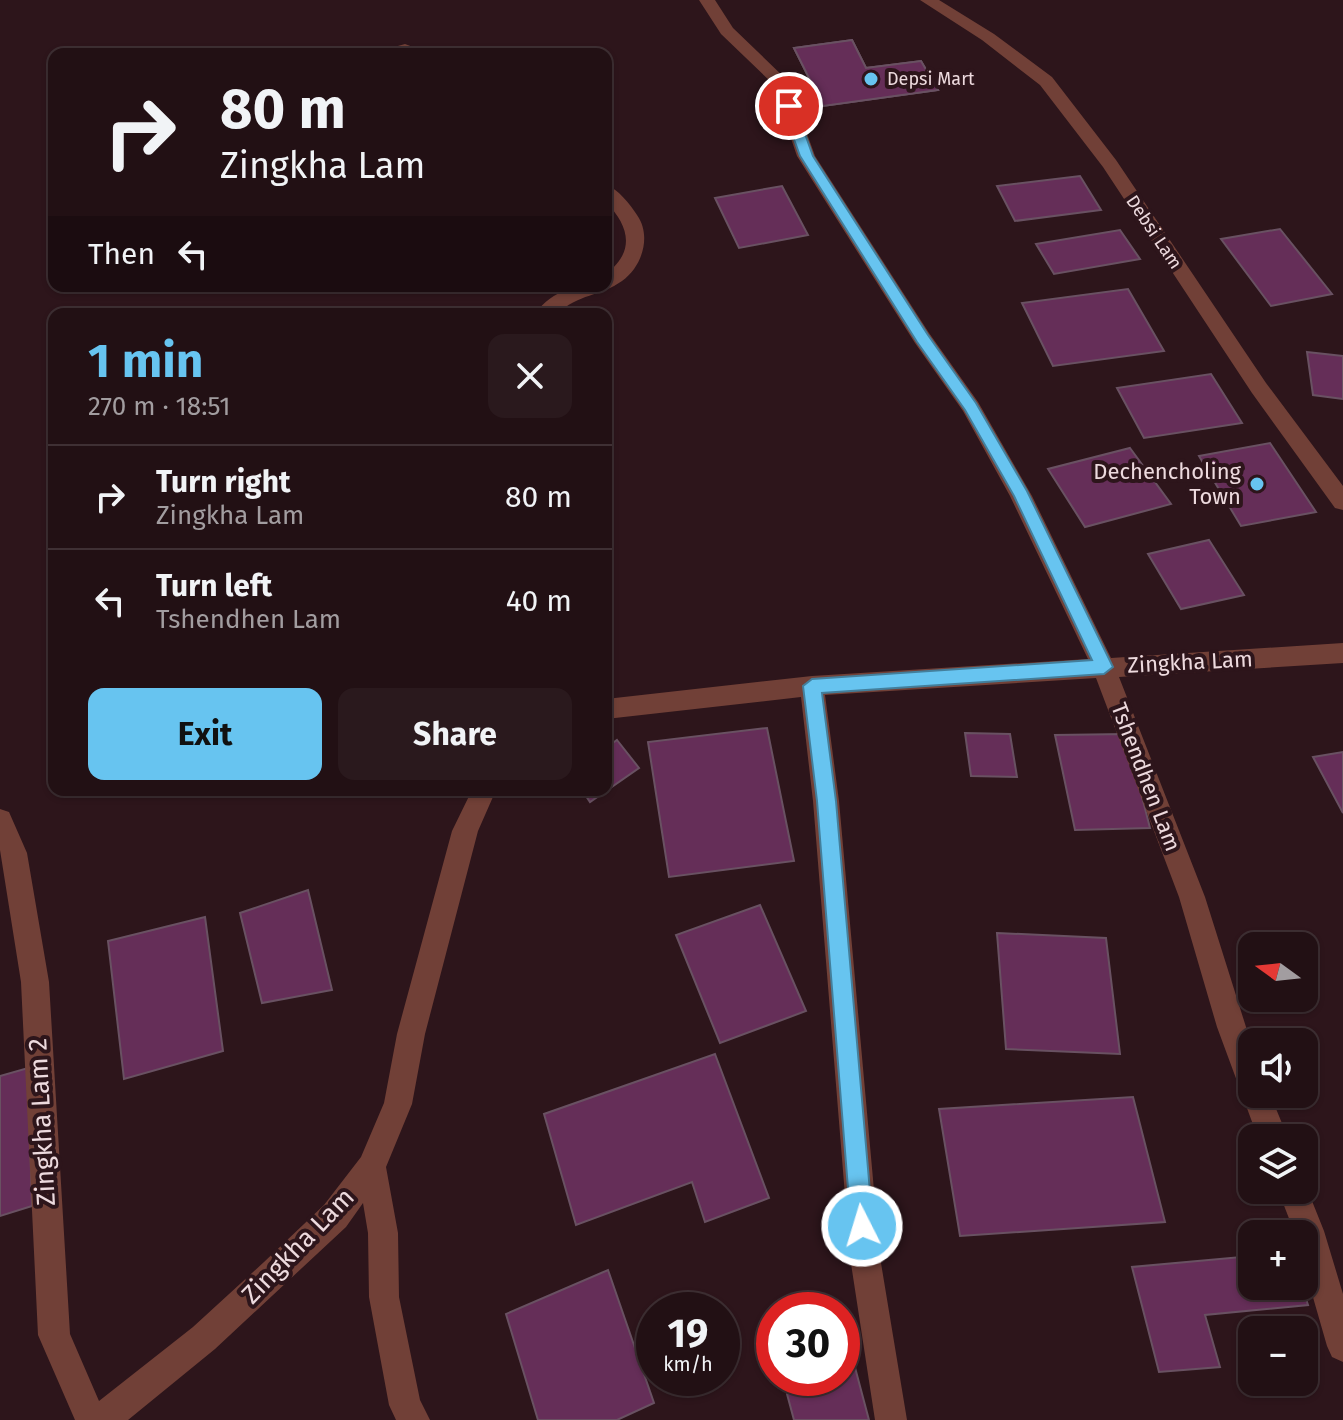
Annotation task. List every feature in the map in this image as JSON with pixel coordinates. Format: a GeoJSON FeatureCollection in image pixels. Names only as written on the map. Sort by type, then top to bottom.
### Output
{"type":"FeatureCollection","features":[{"type":"Feature","properties":{"kind":"street","name":"Tshendhen Lam"},"geometry":{"type":"LineString","coordinates":[[707,0],[727,31],[780,81],[806,156],[922,338],[971,407],[1021,496],[1104,667],[1192,897],[1238,1046]]}},
{"type":"Feature","properties":{"kind":"street","name":"Debsi Lam"},"geometry":{"type":"LineString","coordinates":[[928,0],[988,37],[1046,81],[1110,164],[1259,388],[1343,502]]}},
{"type":"Feature","properties":{"kind":"street"},"geometry":{"type":"LineString","coordinates":[[612,198],[634,225],[634,256],[612,280]]}},
{"type":"Feature","properties":{"kind":"street"},"geometry":{"type":"LineString","coordinates":[[552,308],[565,296],[577,292]]}},
{"type":"Feature","properties":{"kind":"street","name":"Zingkha Lam"},"geometry":{"type":"LineString","coordinates":[[612,708],[812,686],[1343,653]]}},
{"type":"Feature","properties":{"kind":"street"},"geometry":{"type":"LineString","coordinates":[[812,686],[826,801],[865,1257],[891,1420]]}},
{"type":"Feature","properties":{"kind":"street","name":"Zingkha Lam"},"geometry":{"type":"LineString","coordinates":[[102,1420],[204,1338],[275,1273],[335,1216],[371,1167],[398,1104],[419,1003],[465,831],[481,796]]}},
{"type":"Feature","properties":{"kind":"street","name":"Zingkha Lam 2"},"geometry":{"type":"LineString","coordinates":[[0,820],[14,853],[35,982],[54,1335],[91,1420]]}},
{"type":"Feature","properties":{"kind":"street"},"geometry":{"type":"LineString","coordinates":[[371,1167],[383,1233],[384,1297],[405,1405],[414,1420]]}},
{"type":"Feature","properties":{"kind":"street"},"geometry":{"type":"LineString","coordinates":[[1298,1204],[1343,1346]]}},
{"type":"Feature","properties":{"kind":"building","name":"Depsi Mart"},"geometry":{"type":"Polygon","coordinates":[[[852,40],[866,68],[921,61],[938,90],[823,106],[794,48],[852,40]]]}},
{"type":"Feature","properties":{"kind":"building","name":"Depsi Mart"},"geometry":{"type":"Polygon","coordinates":[[[852,40],[866,68],[921,61],[938,90],[823,106],[794,48],[852,40]]]}},
{"type":"Feature","properties":{"kind":"building"},"geometry":{"type":"Polygon","coordinates":[[[1080,176],[1101,210],[1015,221],[997,186],[1080,176]]]}},
{"type":"Feature","properties":{"kind":"building"},"geometry":{"type":"Polygon","coordinates":[[[782,186],[808,235],[739,248],[715,198],[782,186]]]}},
{"type":"Feature","properties":{"kind":"building"},"geometry":{"type":"Polygon","coordinates":[[[1280,229],[1332,294],[1271,306],[1221,239],[1280,229]]]}},
{"type":"Feature","properties":{"kind":"building"},"geometry":{"type":"Polygon","coordinates":[[[1120,230],[1140,259],[1054,274],[1036,244],[1120,230]]]}},
{"type":"Feature","properties":{"kind":"building"},"geometry":{"type":"Polygon","coordinates":[[[1128,289],[1164,351],[1053,366],[1022,303],[1128,289]]]}},
{"type":"Feature","properties":{"kind":"building"},"geometry":{"type":"Polygon","coordinates":[[[1307,352],[1343,356],[1343,399],[1313,395],[1307,352]]]}},
{"type":"Feature","properties":{"kind":"building"},"geometry":{"type":"Polygon","coordinates":[[[1211,374],[1242,423],[1144,438],[1117,388],[1211,374]]]}},
{"type":"Feature","properties":{"kind":"building","name":"Dechencholing Town"},"geometry":{"type":"Polygon","coordinates":[[[1270,443],[1316,512],[1241,526],[1199,456],[1270,443]]]}},
{"type":"Feature","properties":{"kind":"building"},"geometry":{"type":"Polygon","coordinates":[[[1130,448],[1171,504],[1085,527],[1048,469],[1130,448]]]}},
{"type":"Feature","properties":{"kind":"building"},"geometry":{"type":"Polygon","coordinates":[[[1209,540],[1244,595],[1181,609],[1148,554],[1209,540]]]}},
{"type":"Feature","properties":{"kind":"building"},"geometry":{"type":"Polygon","coordinates":[[[767,728],[794,861],[669,877],[648,742],[767,728]]]}},
{"type":"Feature","properties":{"kind":"building"},"geometry":{"type":"Polygon","coordinates":[[[965,733],[1010,734],[1017,777],[971,776],[965,733]]]}},
{"type":"Feature","properties":{"kind":"building"},"geometry":{"type":"Polygon","coordinates":[[[1126,734],[1150,828],[1075,830],[1055,735],[1126,734]]]}},
{"type":"Feature","properties":{"kind":"building"},"geometry":{"type":"Polygon","coordinates":[[[617,740],[639,768],[612,787],[612,744],[617,740]]]}},
{"type":"Feature","properties":{"kind":"building"},"geometry":{"type":"Polygon","coordinates":[[[1343,752],[1343,813],[1313,757],[1343,752]]]}},
{"type":"Feature","properties":{"kind":"building"},"geometry":{"type":"Polygon","coordinates":[[[308,890],[332,990],[262,1003],[240,913],[308,890]]]}},
{"type":"Feature","properties":{"kind":"building"},"geometry":{"type":"Polygon","coordinates":[[[760,905],[806,1011],[720,1043],[676,935],[760,905]]]}},
{"type":"Feature","properties":{"kind":"building"},"geometry":{"type":"Polygon","coordinates":[[[205,917],[223,1051],[124,1079],[108,941],[205,917]]]}},
{"type":"Feature","properties":{"kind":"building"},"geometry":{"type":"Polygon","coordinates":[[[997,933],[1106,938],[1120,1054],[1006,1049],[997,933]]]}},
{"type":"Feature","properties":{"kind":"building"},"geometry":{"type":"Polygon","coordinates":[[[715,1054],[769,1198],[705,1222],[692,1182],[576,1225],[544,1114],[715,1054]]]}},
{"type":"Feature","properties":{"kind":"building"},"geometry":{"type":"Polygon","coordinates":[[[28,1068],[32,1206],[0,1216],[0,1076],[28,1068]]]}},
{"type":"Feature","properties":{"kind":"building"},"geometry":{"type":"Polygon","coordinates":[[[1133,1097],[1165,1222],[960,1236],[939,1109],[1133,1097]]]}},
{"type":"Feature","properties":{"kind":"building"},"geometry":{"type":"Polygon","coordinates":[[[1238,1257],[1238,1300],[1306,1300],[1308,1305],[1205,1315],[1220,1367],[1159,1372],[1132,1267],[1238,1257]]]}},
{"type":"Feature","properties":{"kind":"building"},"geometry":{"type":"Polygon","coordinates":[[[608,1270],[636,1351],[636,1396],[652,1396],[654,1403],[617,1420],[538,1420],[506,1314],[608,1270]]]}},
{"type":"Feature","properties":{"kind":"building"},"geometry":{"type":"Polygon","coordinates":[[[860,1386],[869,1420],[794,1420],[788,1396],[860,1396],[860,1386]]]}},
{"type":"Feature","properties":{"kind":"place","name":"Depsi Mart"},"geometry":{"type":"Point","coordinates":[871,79]}},
{"type":"Feature","properties":{"kind":"place","name":"Dechencholing Town"},"geometry":{"type":"Point","coordinates":[1257,484]}},
{"type":"Feature","properties":{"kind":"route"},"geometry":{"type":"LineString","coordinates":[[789,106],[806,156],[922,338],[971,407],[1021,496],[1104,667],[812,686],[826,801],[862,1226]]}}]}
